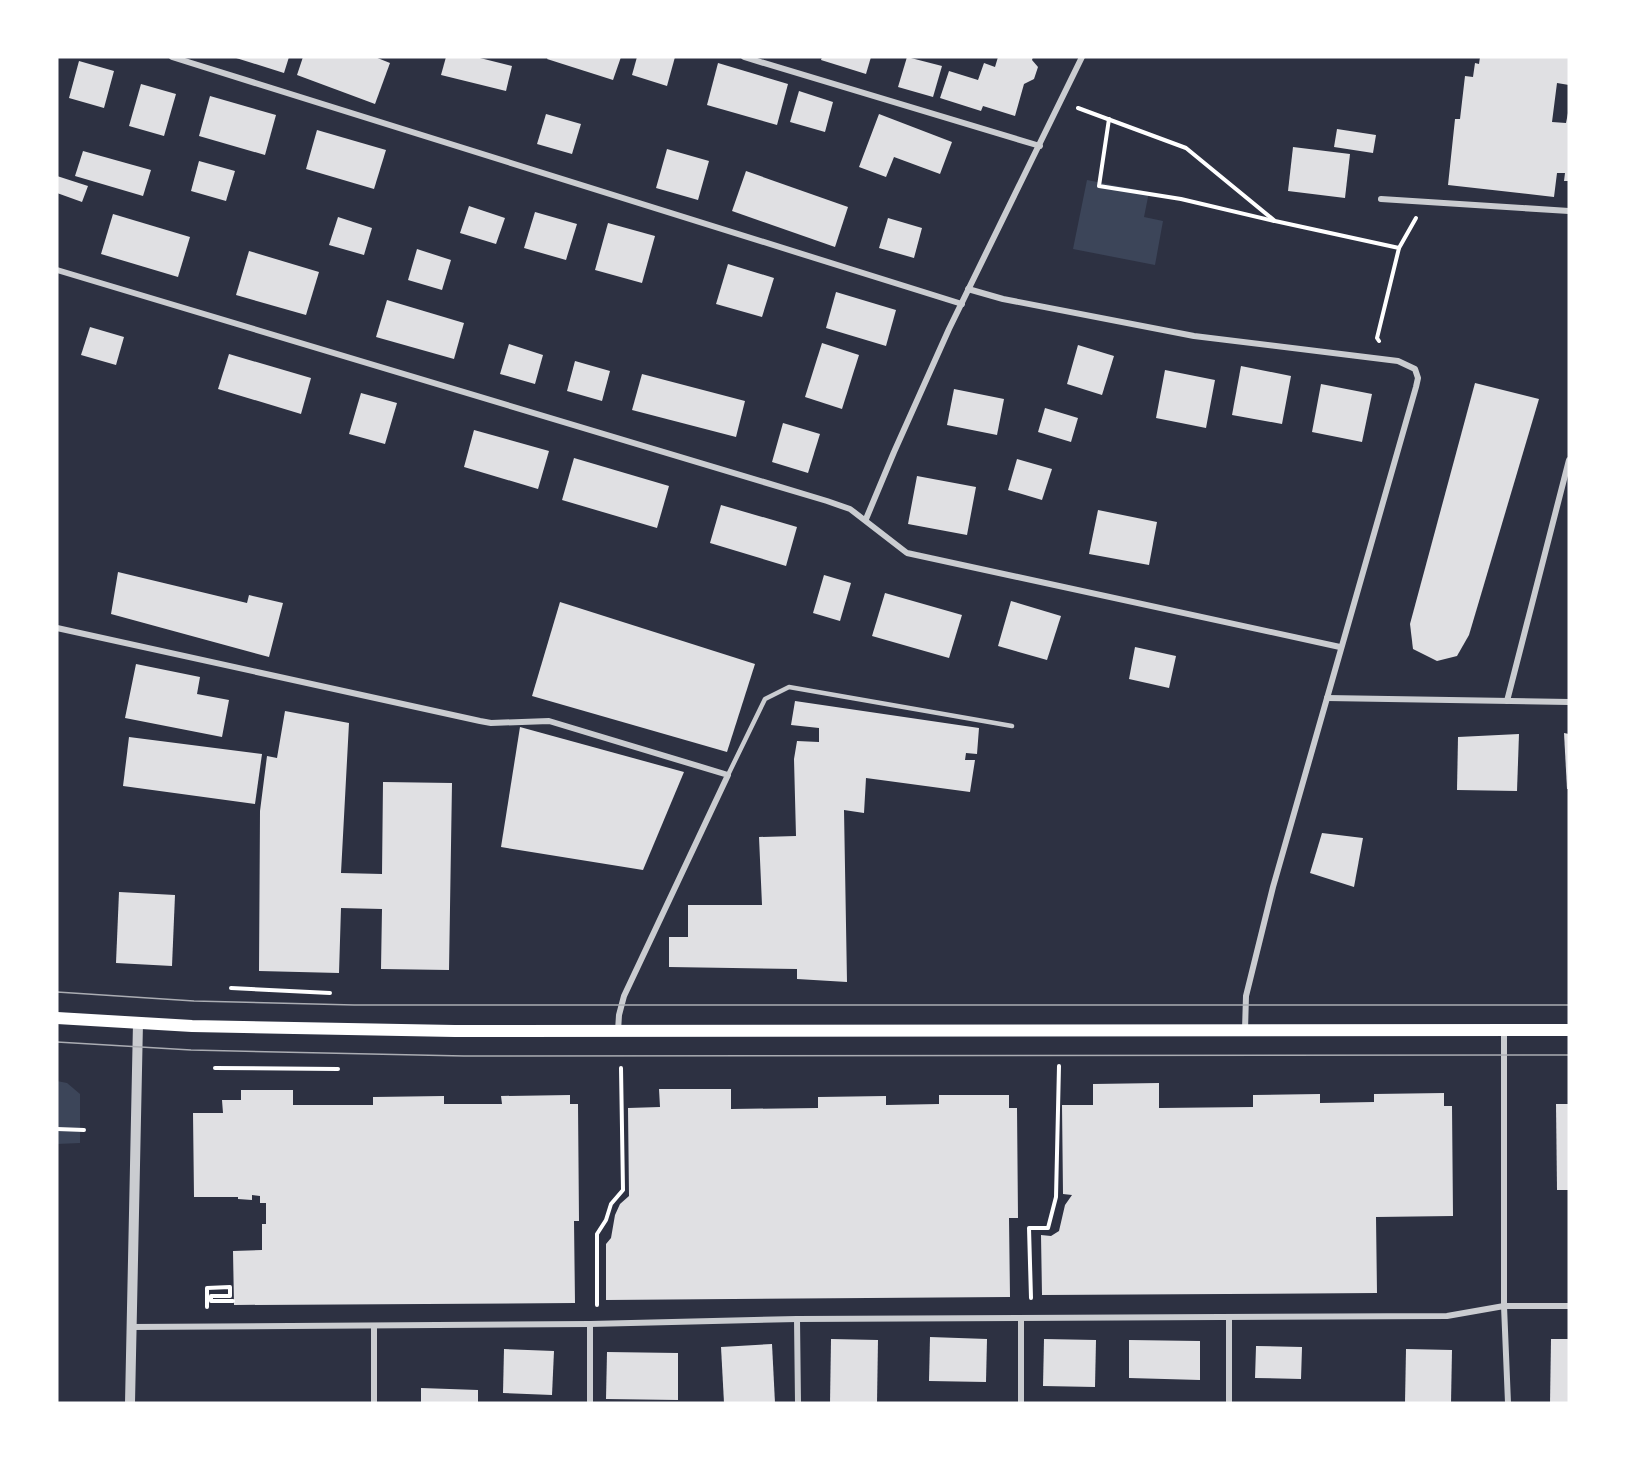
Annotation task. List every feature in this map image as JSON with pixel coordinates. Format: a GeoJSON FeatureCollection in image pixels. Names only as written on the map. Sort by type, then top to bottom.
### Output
{"type":"FeatureCollection","features":[{"type":"Feature","properties":{"kind":"main road"},"geometry":{"type":"LineString","coordinates":[[57,1018],[322,1029],[618,1032],[1569,1030]]}},
{"type":"Feature","properties":{"kind":"street"},"geometry":{"type":"LineString","coordinates":[[172,57],[962,304]]}},
{"type":"Feature","properties":{"kind":"street"},"geometry":{"type":"LineString","coordinates":[[744,57],[1040,146]]}},
{"type":"Feature","properties":{"kind":"street"},"geometry":{"type":"LineString","coordinates":[[866,519],[968,289],[1082,57]]}},
{"type":"Feature","properties":{"kind":"street"},"geometry":{"type":"LineString","coordinates":[[1381,199],[1569,211]]}},
{"type":"Feature","properties":{"kind":"street"},"geometry":{"type":"LineString","coordinates":[[57,270],[827,501],[850,509],[866,519],[907,553],[1340,647]]}},
{"type":"Feature","properties":{"kind":"street"},"geometry":{"type":"LineString","coordinates":[[968,289],[1003,299],[1194,336],[1398,361],[1415,369],[1418,378],[1340,647],[1261,933],[1246,996],[1245,1030]]}},
{"type":"Feature","properties":{"kind":"street"},"geometry":{"type":"LineString","coordinates":[[1507,701],[1569,460]]}},
{"type":"Feature","properties":{"kind":"street"},"geometry":{"type":"LineString","coordinates":[[57,628],[480,721],[491,723],[549,721],[728,775],[625,994],[619,1015],[618,1032]]}},
{"type":"Feature","properties":{"kind":"street"},"geometry":{"type":"LineString","coordinates":[[1327,698],[1569,702]]}},
{"type":"Feature","properties":{"kind":"street"},"geometry":{"type":"LineString","coordinates":[[130,1403],[138,1023]]}},
{"type":"Feature","properties":{"kind":"street"},"geometry":{"type":"LineString","coordinates":[[1504,1030],[1504,1306],[1508,1403]]}},
{"type":"Feature","properties":{"kind":"street"},"geometry":{"type":"LineString","coordinates":[[131,1327],[374,1327],[797,1319],[1447,1316],[1504,1306],[1569,1306]]}},
{"type":"Feature","properties":{"kind":"street"},"geometry":{"type":"LineString","coordinates":[[1229,1317],[1230,1403]]}},
{"type":"Feature","properties":{"kind":"street"},"geometry":{"type":"LineString","coordinates":[[797,1319],[798,1403]]}},
{"type":"Feature","properties":{"kind":"street"},"geometry":{"type":"LineString","coordinates":[[1021,1319],[1021,1403]]}},
{"type":"Feature","properties":{"kind":"street"},"geometry":{"type":"LineString","coordinates":[[590,1324],[590,1403]]}},
{"type":"Feature","properties":{"kind":"street"},"geometry":{"type":"LineString","coordinates":[[374,1327],[374,1403]]}},
{"type":"Feature","properties":{"kind":"lane"},"geometry":{"type":"LineString","coordinates":[[728,775],[765,699],[789,687],[1012,726]]}},
{"type":"Feature","properties":{"kind":"path"},"geometry":{"type":"LineString","coordinates":[[1078,108],[1186,148],[1275,221]]}},
{"type":"Feature","properties":{"kind":"path"},"geometry":{"type":"LineString","coordinates":[[1109,119],[1099,186],[1181,200],[1399,248]]}},
{"type":"Feature","properties":{"kind":"path"},"geometry":{"type":"LineString","coordinates":[[1390,360],[1377,338],[1399,248],[1426,202]]}},
{"type":"Feature","properties":{"kind":"path"},"geometry":{"type":"LineString","coordinates":[[231,988],[330,993]]}},
{"type":"Feature","properties":{"kind":"path"},"geometry":{"type":"LineString","coordinates":[[1031,1298],[1029,1228],[1048,1228],[1056,1197],[1059,1066]]}},
{"type":"Feature","properties":{"kind":"path"},"geometry":{"type":"LineString","coordinates":[[214,1068],[338,1069]]}},
{"type":"Feature","properties":{"kind":"path"},"geometry":{"type":"LineString","coordinates":[[597,1305],[597,1234],[606,1220],[611,1204],[623,1190],[621,1068]]}},
{"type":"Feature","properties":{"kind":"path"},"geometry":{"type":"LineString","coordinates":[[57,1129],[84,1130]]}},
{"type":"Feature","properties":{"kind":"path"},"geometry":{"type":"LineString","coordinates":[[207,1307],[207,1288],[230,1287],[230,1296],[211,1296],[211,1301],[233,1301]]}},
{"type":"Feature","properties":{"kind":"shaded area"},"geometry":{"type":"Polygon","coordinates":[[[1087,180],[1149,192],[1144,217],[1163,221],[1155,265],[1073,249],[1087,180]]]}},
{"type":"Feature","properties":{"kind":"shaded area"},"geometry":{"type":"Polygon","coordinates":[[[57,1081],[67,1083],[80,1094],[80,1143],[57,1144],[57,1081]]]}},
{"type":"Feature","properties":{"kind":"building"},"geometry":{"type":"Polygon","coordinates":[[[233,57],[289,57],[284,73],[233,57]]]}},
{"type":"Feature","properties":{"kind":"building"},"geometry":{"type":"Polygon","coordinates":[[[303,57],[375,57],[390,63],[375,104],[297,75],[303,57]]]}},
{"type":"Feature","properties":{"kind":"building"},"geometry":{"type":"Polygon","coordinates":[[[446,57],[476,57],[512,66],[506,91],[441,75],[446,57]]]}},
{"type":"Feature","properties":{"kind":"building"},"geometry":{"type":"Polygon","coordinates":[[[548,57],[621,57],[613,80],[547,59],[548,57]]]}},
{"type":"Feature","properties":{"kind":"building"},"geometry":{"type":"Polygon","coordinates":[[[637,57],[675,57],[667,86],[632,75],[637,57]]]}},
{"type":"Feature","properties":{"kind":"building"},"geometry":{"type":"Polygon","coordinates":[[[822,57],[871,57],[866,74],[821,60],[822,57]]]}},
{"type":"Feature","properties":{"kind":"building"},"geometry":{"type":"Polygon","coordinates":[[[907,57],[942,66],[933,97],[898,87],[907,57]]]}},
{"type":"Feature","properties":{"kind":"building"},"geometry":{"type":"Polygon","coordinates":[[[998,57],[1033,57],[1032,60],[1038,67],[1034,79],[1024,84],[1015,116],[983,106],[981,111],[940,98],[949,71],[978,80],[984,63],[995,67],[998,57]]]}},
{"type":"Feature","properties":{"kind":"building"},"geometry":{"type":"Polygon","coordinates":[[[1480,57],[1569,57],[1569,85],[1557,83],[1552,122],[1566,123],[1569,108],[1569,181],[1564,181],[1565,173],[1557,173],[1554,197],[1448,185],[1455,119],[1460,119],[1465,76],[1473,77],[1475,63],[1479,64],[1480,57]]]}},
{"type":"Feature","properties":{"kind":"building"},"geometry":{"type":"Polygon","coordinates":[[[79,61],[114,71],[104,108],[69,98],[79,61]]]}},
{"type":"Feature","properties":{"kind":"building"},"geometry":{"type":"Polygon","coordinates":[[[718,63],[788,84],[777,125],[707,105],[718,63]]]}},
{"type":"Feature","properties":{"kind":"building"},"geometry":{"type":"Polygon","coordinates":[[[141,84],[176,94],[164,136],[129,126],[141,84]]]}},
{"type":"Feature","properties":{"kind":"building"},"geometry":{"type":"Polygon","coordinates":[[[799,91],[833,102],[825,132],[790,122],[799,91]]]}},
{"type":"Feature","properties":{"kind":"building"},"geometry":{"type":"Polygon","coordinates":[[[210,96],[276,115],[265,155],[199,136],[210,96]]]}},
{"type":"Feature","properties":{"kind":"building"},"geometry":{"type":"Polygon","coordinates":[[[546,114],[581,124],[572,154],[537,144],[546,114]]]}},
{"type":"Feature","properties":{"kind":"building"},"geometry":{"type":"Polygon","coordinates":[[[879,114],[952,142],[940,174],[894,157],[886,177],[859,167],[879,114]]]}},
{"type":"Feature","properties":{"kind":"building"},"geometry":{"type":"Polygon","coordinates":[[[1337,129],[1376,135],[1373,153],[1334,147],[1337,129]]]}},
{"type":"Feature","properties":{"kind":"building"},"geometry":{"type":"Polygon","coordinates":[[[317,130],[386,150],[374,189],[306,169],[317,130]]]}},
{"type":"Feature","properties":{"kind":"building"},"geometry":{"type":"Polygon","coordinates":[[[1293,147],[1350,154],[1345,198],[1288,191],[1293,147]]]}},
{"type":"Feature","properties":{"kind":"building"},"geometry":{"type":"Polygon","coordinates":[[[667,149],[709,161],[698,200],[656,188],[667,149]]]}},
{"type":"Feature","properties":{"kind":"building"},"geometry":{"type":"Polygon","coordinates":[[[83,151],[151,170],[143,196],[75,176],[83,151]]]}},
{"type":"Feature","properties":{"kind":"building"},"geometry":{"type":"Polygon","coordinates":[[[199,161],[235,171],[226,201],[191,191],[199,161]]]}},
{"type":"Feature","properties":{"kind":"building"},"geometry":{"type":"Polygon","coordinates":[[[746,171],[848,207],[835,247],[732,211],[746,171]]]}},
{"type":"Feature","properties":{"kind":"building"},"geometry":{"type":"Polygon","coordinates":[[[57,176],[88,186],[82,202],[57,193],[57,176]]]}},
{"type":"Feature","properties":{"kind":"building"},"geometry":{"type":"Polygon","coordinates":[[[469,206],[505,218],[496,244],[460,233],[469,206]]]}},
{"type":"Feature","properties":{"kind":"building"},"geometry":{"type":"Polygon","coordinates":[[[535,212],[577,224],[566,260],[524,248],[535,212]]]}},
{"type":"Feature","properties":{"kind":"building"},"geometry":{"type":"Polygon","coordinates":[[[113,214],[190,237],[178,277],[101,254],[113,214]]]}},
{"type":"Feature","properties":{"kind":"building"},"geometry":{"type":"Polygon","coordinates":[[[338,217],[372,228],[364,255],[329,245],[338,217]]]}},
{"type":"Feature","properties":{"kind":"building"},"geometry":{"type":"Polygon","coordinates":[[[888,218],[922,228],[914,258],[879,248],[888,218]]]}},
{"type":"Feature","properties":{"kind":"building"},"geometry":{"type":"Polygon","coordinates":[[[608,223],[655,236],[642,283],[595,270],[608,223]]]}},
{"type":"Feature","properties":{"kind":"building"},"geometry":{"type":"Polygon","coordinates":[[[417,249],[451,260],[442,290],[408,280],[417,249]]]}},
{"type":"Feature","properties":{"kind":"building"},"geometry":{"type":"Polygon","coordinates":[[[249,251],[319,272],[306,315],[236,295],[249,251]]]}},
{"type":"Feature","properties":{"kind":"building"},"geometry":{"type":"Polygon","coordinates":[[[728,264],[774,278],[762,317],[716,304],[728,264]]]}},
{"type":"Feature","properties":{"kind":"building"},"geometry":{"type":"Polygon","coordinates":[[[836,292],[896,310],[886,346],[826,328],[836,292]]]}},
{"type":"Feature","properties":{"kind":"building"},"geometry":{"type":"Polygon","coordinates":[[[387,300],[464,323],[454,359],[376,337],[387,300]]]}},
{"type":"Feature","properties":{"kind":"building"},"geometry":{"type":"Polygon","coordinates":[[[90,327],[124,337],[116,365],[81,355],[90,327]]]}},
{"type":"Feature","properties":{"kind":"building"},"geometry":{"type":"Polygon","coordinates":[[[822,343],[859,355],[842,409],[805,397],[822,343]]]}},
{"type":"Feature","properties":{"kind":"building"},"geometry":{"type":"Polygon","coordinates":[[[509,344],[543,355],[535,384],[500,374],[509,344]]]}},
{"type":"Feature","properties":{"kind":"building"},"geometry":{"type":"Polygon","coordinates":[[[1078,345],[1114,356],[1102,395],[1067,384],[1078,345]]]}},
{"type":"Feature","properties":{"kind":"building"},"geometry":{"type":"Polygon","coordinates":[[[229,354],[311,378],[301,414],[218,389],[229,354]]]}},
{"type":"Feature","properties":{"kind":"building"},"geometry":{"type":"Polygon","coordinates":[[[575,361],[610,371],[602,401],[567,391],[575,361]]]}},
{"type":"Feature","properties":{"kind":"building"},"geometry":{"type":"Polygon","coordinates":[[[1241,366],[1291,376],[1282,424],[1232,415],[1241,366]]]}},
{"type":"Feature","properties":{"kind":"building"},"geometry":{"type":"Polygon","coordinates":[[[1165,370],[1215,380],[1206,428],[1156,418],[1165,370]]]}},
{"type":"Feature","properties":{"kind":"building"},"geometry":{"type":"Polygon","coordinates":[[[642,374],[745,401],[736,437],[632,410],[642,374]]]}},
{"type":"Feature","properties":{"kind":"building"},"geometry":{"type":"Polygon","coordinates":[[[1475,383],[1539,399],[1469,635],[1457,656],[1437,661],[1413,649],[1410,624],[1475,383]]]}},
{"type":"Feature","properties":{"kind":"building"},"geometry":{"type":"Polygon","coordinates":[[[1321,384],[1372,394],[1362,442],[1312,432],[1321,384]]]}},
{"type":"Feature","properties":{"kind":"building"},"geometry":{"type":"Polygon","coordinates":[[[954,389],[1004,399],[997,435],[947,425],[954,389]]]}},
{"type":"Feature","properties":{"kind":"building"},"geometry":{"type":"Polygon","coordinates":[[[361,393],[397,403],[385,444],[349,434],[361,393]]]}},
{"type":"Feature","properties":{"kind":"building"},"geometry":{"type":"Polygon","coordinates":[[[1045,408],[1078,418],[1071,442],[1038,432],[1045,408]]]}},
{"type":"Feature","properties":{"kind":"building"},"geometry":{"type":"Polygon","coordinates":[[[783,423],[820,434],[808,473],[772,462],[783,423]]]}},
{"type":"Feature","properties":{"kind":"building"},"geometry":{"type":"Polygon","coordinates":[[[474,430],[549,451],[538,489],[464,467],[474,430]]]}},
{"type":"Feature","properties":{"kind":"building"},"geometry":{"type":"Polygon","coordinates":[[[574,458],[669,486],[657,528],[562,500],[574,458]]]}},
{"type":"Feature","properties":{"kind":"building"},"geometry":{"type":"Polygon","coordinates":[[[1017,459],[1052,469],[1042,500],[1008,490],[1017,459]]]}},
{"type":"Feature","properties":{"kind":"building"},"geometry":{"type":"Polygon","coordinates":[[[917,476],[976,487],[967,535],[908,524],[917,476]]]}},
{"type":"Feature","properties":{"kind":"building"},"geometry":{"type":"Polygon","coordinates":[[[721,505],[797,527],[786,566],[710,543],[721,505]]]}},
{"type":"Feature","properties":{"kind":"building"},"geometry":{"type":"Polygon","coordinates":[[[1098,510],[1157,522],[1149,565],[1089,554],[1098,510]]]}},
{"type":"Feature","properties":{"kind":"building"},"geometry":{"type":"Polygon","coordinates":[[[118,572],[247,603],[249,595],[283,603],[269,657],[111,614],[118,572]]]}},
{"type":"Feature","properties":{"kind":"building"},"geometry":{"type":"Polygon","coordinates":[[[824,575],[851,583],[840,621],[813,613],[824,575]]]}},
{"type":"Feature","properties":{"kind":"building"},"geometry":{"type":"Polygon","coordinates":[[[885,593],[962,615],[949,658],[872,636],[885,593]]]}},
{"type":"Feature","properties":{"kind":"building"},"geometry":{"type":"Polygon","coordinates":[[[1011,601],[1061,616],[1047,660],[998,646],[1011,601]]]}},
{"type":"Feature","properties":{"kind":"building"},"geometry":{"type":"Polygon","coordinates":[[[560,602],[755,664],[727,752],[532,696],[560,602]]]}},
{"type":"Feature","properties":{"kind":"building"},"geometry":{"type":"Polygon","coordinates":[[[1135,647],[1176,656],[1169,688],[1129,679],[1135,647]]]}},
{"type":"Feature","properties":{"kind":"building"},"geometry":{"type":"Polygon","coordinates":[[[136,664],[200,677],[197,694],[229,700],[222,737],[125,718],[136,664]]]}},
{"type":"Feature","properties":{"kind":"building"},"geometry":{"type":"Polygon","coordinates":[[[795,701],[979,728],[977,754],[966,753],[965,760],[975,760],[970,792],[866,778],[864,813],[844,810],[847,982],[797,979],[797,969],[669,967],[669,937],[688,937],[688,905],[762,905],[759,837],[796,836],[794,759],[797,741],[819,742],[819,728],[791,725],[795,701]]]}},
{"type":"Feature","properties":{"kind":"building"},"geometry":{"type":"Polygon","coordinates":[[[285,711],[349,723],[341,873],[382,874],[383,782],[452,783],[449,970],[381,969],[382,909],[341,908],[339,973],[259,971],[260,811],[267,756],[277,758],[285,711]]]}},
{"type":"Feature","properties":{"kind":"building"},"geometry":{"type":"Polygon","coordinates":[[[520,727],[684,772],[643,870],[501,847],[520,727]]]}},
{"type":"Feature","properties":{"kind":"building"},"geometry":{"type":"Polygon","coordinates":[[[1564,733],[1569,734],[1569,789],[1567,789],[1564,733]]]}},
{"type":"Feature","properties":{"kind":"building"},"geometry":{"type":"Polygon","coordinates":[[[1519,734],[1517,791],[1457,790],[1458,737],[1519,734]]]}},
{"type":"Feature","properties":{"kind":"building"},"geometry":{"type":"Polygon","coordinates":[[[129,737],[262,754],[255,804],[123,786],[129,737]]]}},
{"type":"Feature","properties":{"kind":"building"},"geometry":{"type":"Polygon","coordinates":[[[1322,833],[1363,838],[1354,887],[1310,873],[1322,833]]]}},
{"type":"Feature","properties":{"kind":"building"},"geometry":{"type":"Polygon","coordinates":[[[119,892],[175,895],[172,966],[116,963],[119,892]]]}},
{"type":"Feature","properties":{"kind":"building"},"geometry":{"type":"Polygon","coordinates":[[[1159,1083],[1159,1108],[1253,1107],[1253,1095],[1320,1094],[1320,1103],[1374,1102],[1374,1094],[1444,1093],[1444,1106],[1452,1106],[1453,1216],[1376,1217],[1377,1293],[1042,1295],[1041,1235],[1051,1236],[1059,1231],[1065,1205],[1072,1195],[1063,1194],[1062,1105],[1093,1105],[1093,1084],[1159,1083]]]}},
{"type":"Feature","properties":{"kind":"building"},"geometry":{"type":"Polygon","coordinates":[[[659,1089],[731,1089],[731,1109],[818,1108],[818,1097],[886,1096],[886,1105],[939,1104],[939,1095],[1009,1095],[1009,1108],[1017,1108],[1018,1218],[1009,1218],[1010,1297],[606,1300],[606,1244],[611,1238],[615,1215],[620,1204],[629,1196],[628,1108],[660,1107],[659,1089]]]}},
{"type":"Feature","properties":{"kind":"building"},"geometry":{"type":"Polygon","coordinates":[[[241,1090],[293,1090],[293,1105],[373,1105],[373,1097],[444,1096],[444,1104],[502,1104],[501,1096],[570,1095],[570,1104],[578,1104],[579,1221],[574,1221],[575,1303],[234,1305],[233,1251],[262,1250],[262,1224],[266,1224],[266,1203],[260,1203],[260,1196],[252,1195],[252,1200],[238,1199],[238,1197],[194,1197],[193,1113],[223,1113],[222,1100],[241,1100],[241,1090]]]}},
{"type":"Feature","properties":{"kind":"building"},"geometry":{"type":"Polygon","coordinates":[[[1556,1104],[1569,1104],[1569,1190],[1557,1190],[1556,1104]]]}},
{"type":"Feature","properties":{"kind":"building"},"geometry":{"type":"Polygon","coordinates":[[[930,1337],[987,1339],[986,1382],[929,1381],[930,1337]]]}},
{"type":"Feature","properties":{"kind":"building"},"geometry":{"type":"Polygon","coordinates":[[[831,1339],[878,1340],[877,1403],[830,1403],[831,1339]]]}},
{"type":"Feature","properties":{"kind":"building"},"geometry":{"type":"Polygon","coordinates":[[[1044,1339],[1096,1340],[1095,1387],[1043,1386],[1044,1339]]]}},
{"type":"Feature","properties":{"kind":"building"},"geometry":{"type":"Polygon","coordinates":[[[1551,1339],[1569,1339],[1569,1403],[1550,1403],[1551,1339]]]}},
{"type":"Feature","properties":{"kind":"building"},"geometry":{"type":"Polygon","coordinates":[[[1129,1340],[1200,1341],[1200,1380],[1129,1378],[1129,1340]]]}},
{"type":"Feature","properties":{"kind":"building"},"geometry":{"type":"Polygon","coordinates":[[[772,1344],[775,1403],[724,1403],[721,1347],[772,1344]]]}},
{"type":"Feature","properties":{"kind":"building"},"geometry":{"type":"Polygon","coordinates":[[[1256,1346],[1302,1347],[1301,1379],[1255,1378],[1256,1346]]]}},
{"type":"Feature","properties":{"kind":"building"},"geometry":{"type":"Polygon","coordinates":[[[504,1349],[554,1351],[552,1395],[503,1393],[504,1349]]]}},
{"type":"Feature","properties":{"kind":"building"},"geometry":{"type":"Polygon","coordinates":[[[1406,1349],[1452,1350],[1451,1403],[1405,1403],[1406,1349]]]}},
{"type":"Feature","properties":{"kind":"building"},"geometry":{"type":"Polygon","coordinates":[[[607,1352],[678,1353],[678,1400],[606,1399],[607,1352]]]}},
{"type":"Feature","properties":{"kind":"building"},"geometry":{"type":"Polygon","coordinates":[[[421,1388],[478,1390],[478,1403],[421,1403],[421,1388]]]}},
{"type":"Feature","properties":{"kind":"tram line"},"geometry":{"type":"LineString","coordinates":[[57,992],[194,1001],[354,1005],[1569,1005]]}},
{"type":"Feature","properties":{"kind":"tram line"},"geometry":{"type":"LineString","coordinates":[[57,1042],[191,1050],[464,1056],[1569,1055]]}}]}
